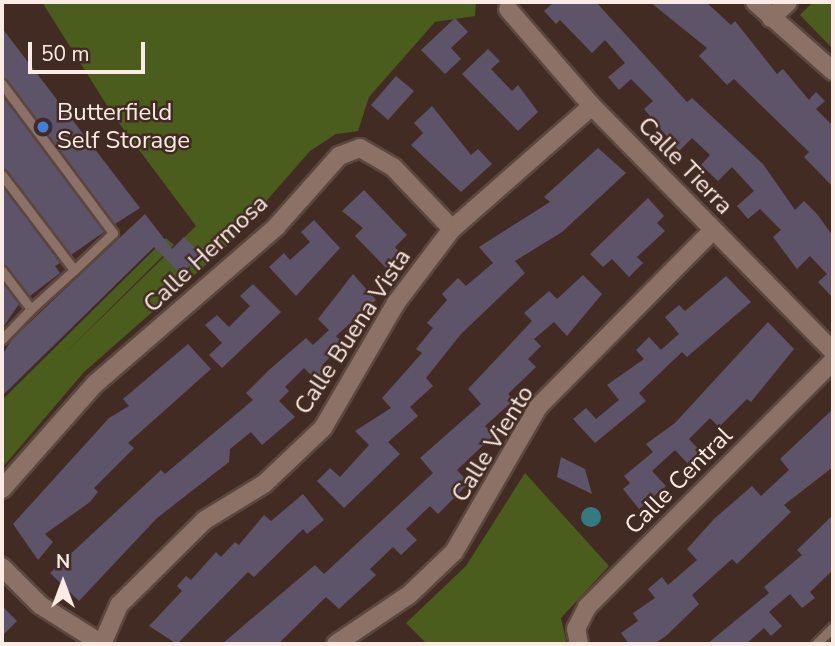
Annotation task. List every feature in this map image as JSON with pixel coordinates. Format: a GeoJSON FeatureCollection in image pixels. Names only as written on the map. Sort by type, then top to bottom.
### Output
{"type":"FeatureCollection","features":[{"type":"Feature","properties":{"kind":"street"},"geometry":{"type":"LineString","coordinates":[[755,2],[833,71]]}},
{"type":"Feature","properties":{"kind":"street"},"geometry":{"type":"LineString","coordinates":[[771,18],[788,2]]}},
{"type":"Feature","properties":{"kind":"street","name":"Calle Tierra"},"geometry":{"type":"LineString","coordinates":[[508,9],[592,106],[833,351]]}},
{"type":"Feature","properties":{"kind":"street","name":"Calle Buena Vista"},"geometry":{"type":"LineString","coordinates":[[102,644],[119,605],[196,530],[264,484],[324,428],[396,303],[452,229],[592,106]]}},
{"type":"Feature","properties":{"kind":"street","name":"Calle Hermosa"},"geometry":{"type":"LineString","coordinates":[[2,489],[95,384],[216,283],[339,156],[360,148],[394,168],[452,229]]}},
{"type":"Feature","properties":{"kind":"street","name":"Calle Viento"},"geometry":{"type":"LineString","coordinates":[[336,644],[410,594],[454,552],[538,407],[713,230]]}},
{"type":"Feature","properties":{"kind":"street","name":"Calle Central"},"geometry":{"type":"LineString","coordinates":[[579,644],[576,629],[587,607],[833,360]]}},
{"type":"Feature","properties":{"kind":"street"},"geometry":{"type":"LineString","coordinates":[[2,567],[40,605],[102,644]]}},
{"type":"Feature","properties":{"kind":"lane"},"geometry":{"type":"LineString","coordinates":[[2,83],[113,233],[2,339]]}},
{"type":"Feature","properties":{"kind":"lane"},"geometry":{"type":"LineString","coordinates":[[2,175],[74,270]]}},
{"type":"Feature","properties":{"kind":"lane"},"geometry":{"type":"LineString","coordinates":[[2,271],[31,309]]}},
{"type":"Feature","properties":{"kind":"lane"},"geometry":{"type":"LineString","coordinates":[[816,644],[833,627]]}},
{"type":"Feature","properties":{"kind":"green space"},"geometry":{"type":"Polygon","coordinates":[[[42,2],[476,2],[475,16],[435,22],[369,97],[358,131],[336,134],[310,151],[225,248],[84,372],[2,468],[2,400],[166,238],[174,245],[59,359],[196,226],[113,115],[42,2]]]}},
{"type":"Feature","properties":{"kind":"green space"},"geometry":{"type":"Polygon","coordinates":[[[813,2],[833,2],[833,49],[800,15],[813,2]]]}},
{"type":"Feature","properties":{"kind":"green space"},"geometry":{"type":"Polygon","coordinates":[[[525,473],[609,566],[561,618],[567,644],[427,644],[406,623],[466,566],[525,473]]]}},
{"type":"Feature","properties":{"kind":"water"},"geometry":{"type":"Polygon","coordinates":[[[591,507],[598,510],[601,517],[598,524],[591,527],[584,524],[581,517],[584,510],[591,507]]]}},
{"type":"Feature","properties":{"kind":"building"},"geometry":{"type":"Polygon","coordinates":[[[554,2],[596,2],[687,102],[692,98],[763,164],[795,210],[804,201],[817,214],[833,236],[833,298],[818,282],[827,274],[810,256],[797,269],[773,237],[781,230],[760,209],[748,219],[737,206],[754,191],[732,167],[718,181],[701,165],[710,155],[692,138],[679,151],[644,109],[653,101],[631,79],[619,90],[608,77],[625,63],[605,40],[592,53],[560,20],[556,24],[544,11],[554,2]]]}},
{"type":"Feature","properties":{"kind":"building"},"geometry":{"type":"Polygon","coordinates":[[[650,2],[706,2],[731,25],[735,21],[777,74],[783,69],[809,100],[816,92],[825,101],[816,109],[833,126],[833,187],[804,157],[809,152],[734,79],[727,85],[699,56],[707,48],[650,2]]]}},
{"type":"Feature","properties":{"kind":"building"},"geometry":{"type":"Polygon","coordinates":[[[455,18],[468,32],[451,48],[461,59],[445,74],[421,50],[455,18]]]}},
{"type":"Feature","properties":{"kind":"building"},"geometry":{"type":"Polygon","coordinates":[[[2,28],[140,208],[115,224],[2,77],[2,28]]]}},
{"type":"Feature","properties":{"kind":"building"},"geometry":{"type":"Polygon","coordinates":[[[488,49],[500,61],[491,69],[512,91],[518,85],[538,112],[518,131],[462,74],[488,49]]]}},
{"type":"Feature","properties":{"kind":"building"},"geometry":{"type":"Polygon","coordinates":[[[396,76],[414,91],[388,120],[371,105],[396,76]]]}},
{"type":"Feature","properties":{"kind":"building"},"geometry":{"type":"Polygon","coordinates":[[[2,95],[104,232],[71,255],[2,168],[2,95]]]}},
{"type":"Feature","properties":{"kind":"building"},"geometry":{"type":"Polygon","coordinates":[[[432,106],[471,155],[478,149],[492,164],[461,192],[411,145],[423,133],[414,123],[432,106]]]}},
{"type":"Feature","properties":{"kind":"building"},"geometry":{"type":"Polygon","coordinates":[[[598,148],[626,173],[562,232],[515,261],[525,273],[461,334],[426,378],[433,386],[410,407],[418,416],[388,442],[400,454],[344,508],[317,481],[330,468],[340,477],[369,445],[355,431],[391,408],[382,398],[422,353],[416,349],[433,328],[427,323],[447,300],[442,294],[458,278],[466,286],[493,263],[479,247],[550,202],[544,197],[598,148]]]}},
{"type":"Feature","properties":{"kind":"building"},"geometry":{"type":"Polygon","coordinates":[[[2,186],[60,263],[55,266],[60,273],[30,296],[2,264],[2,186]]]}},
{"type":"Feature","properties":{"kind":"building"},"geometry":{"type":"Polygon","coordinates":[[[364,190],[407,235],[395,247],[401,254],[386,268],[355,236],[363,228],[342,211],[364,190]]]}},
{"type":"Feature","properties":{"kind":"building"},"geometry":{"type":"Polygon","coordinates":[[[648,198],[664,216],[657,223],[665,231],[637,257],[643,263],[629,277],[612,259],[603,267],[590,254],[648,198]]]}},
{"type":"Feature","properties":{"kind":"building"},"geometry":{"type":"Polygon","coordinates":[[[145,214],[172,249],[184,237],[199,252],[187,269],[181,274],[154,247],[2,396],[2,355],[13,338],[145,214]]]}},
{"type":"Feature","properties":{"kind":"building"},"geometry":{"type":"Polygon","coordinates":[[[314,220],[340,248],[296,296],[269,267],[284,253],[290,260],[310,242],[301,232],[314,220]]]}},
{"type":"Feature","properties":{"kind":"building"},"geometry":{"type":"Polygon","coordinates":[[[353,274],[376,300],[336,336],[344,344],[322,365],[329,371],[318,382],[304,368],[285,387],[289,391],[279,401],[295,417],[262,445],[251,432],[230,449],[229,462],[157,518],[79,601],[50,573],[161,470],[165,474],[253,400],[246,393],[269,370],[306,338],[313,345],[329,330],[318,319],[353,274]]]}},
{"type":"Feature","properties":{"kind":"building"},"geometry":{"type":"Polygon","coordinates":[[[583,275],[602,294],[567,336],[554,322],[534,339],[541,346],[528,359],[536,367],[508,394],[514,400],[485,426],[494,435],[457,470],[469,483],[438,514],[430,506],[406,529],[417,540],[401,555],[393,547],[370,569],[376,575],[339,609],[326,597],[278,644],[222,644],[315,565],[324,574],[433,473],[420,458],[481,404],[468,389],[532,321],[524,313],[549,291],[557,299],[583,275]]]}},
{"type":"Feature","properties":{"kind":"building"},"geometry":{"type":"Polygon","coordinates":[[[726,276],[751,302],[687,357],[682,352],[639,393],[646,401],[595,443],[573,419],[586,408],[596,419],[619,400],[607,385],[644,359],[636,350],[649,337],[661,350],[679,334],[665,317],[679,305],[685,311],[726,276]]]}},
{"type":"Feature","properties":{"kind":"building"},"geometry":{"type":"Polygon","coordinates":[[[2,282],[19,304],[4,326],[2,323],[2,282]]]}},
{"type":"Feature","properties":{"kind":"building"},"geometry":{"type":"Polygon","coordinates":[[[253,284],[281,312],[222,368],[209,355],[222,343],[205,325],[217,315],[229,327],[250,306],[240,296],[253,284]]]}},
{"type":"Feature","properties":{"kind":"building"},"geometry":{"type":"Polygon","coordinates":[[[768,322],[794,349],[751,402],[747,399],[719,427],[710,418],[689,439],[702,453],[689,465],[675,450],[652,471],[666,486],[639,509],[623,489],[630,483],[624,476],[653,452],[646,444],[675,423],[768,322]]]}},
{"type":"Feature","properties":{"kind":"building"},"geometry":{"type":"Polygon","coordinates":[[[188,344],[211,369],[128,443],[134,448],[94,488],[98,492],[90,502],[45,534],[53,542],[38,560],[13,524],[109,418],[129,406],[123,399],[188,344]]]}},
{"type":"Feature","properties":{"kind":"building"},"geometry":{"type":"Polygon","coordinates":[[[833,409],[833,467],[784,505],[791,512],[737,564],[732,559],[692,595],[699,604],[666,636],[654,644],[629,644],[621,633],[638,621],[633,613],[655,598],[648,589],[662,577],[668,585],[697,560],[687,549],[714,519],[752,486],[761,496],[789,470],[780,459],[833,409]]]}},
{"type":"Feature","properties":{"kind":"building"},"geometry":{"type":"Polygon","coordinates":[[[561,457],[585,469],[592,494],[557,477],[561,457]]]}},
{"type":"Feature","properties":{"kind":"building"},"geometry":{"type":"Polygon","coordinates":[[[303,494],[324,520],[307,534],[303,529],[254,577],[248,572],[177,644],[149,626],[182,591],[177,586],[186,576],[191,580],[216,552],[221,557],[235,542],[239,545],[264,515],[271,521],[303,494]]]}},
{"type":"Feature","properties":{"kind":"building"},"geometry":{"type":"Polygon","coordinates":[[[833,515],[833,570],[810,592],[815,598],[802,608],[790,594],[769,612],[782,626],[771,636],[764,628],[746,644],[707,644],[769,593],[764,587],[802,555],[797,550],[833,515]]]}},
{"type":"Feature","properties":{"kind":"building"},"geometry":{"type":"Polygon","coordinates":[[[2,606],[17,621],[2,636],[2,606]]]}},
{"type":"Feature","properties":{"kind":"place","name":"Butterfield Self Storage"},"geometry":{"type":"Point","coordinates":[43,127]}}]}
